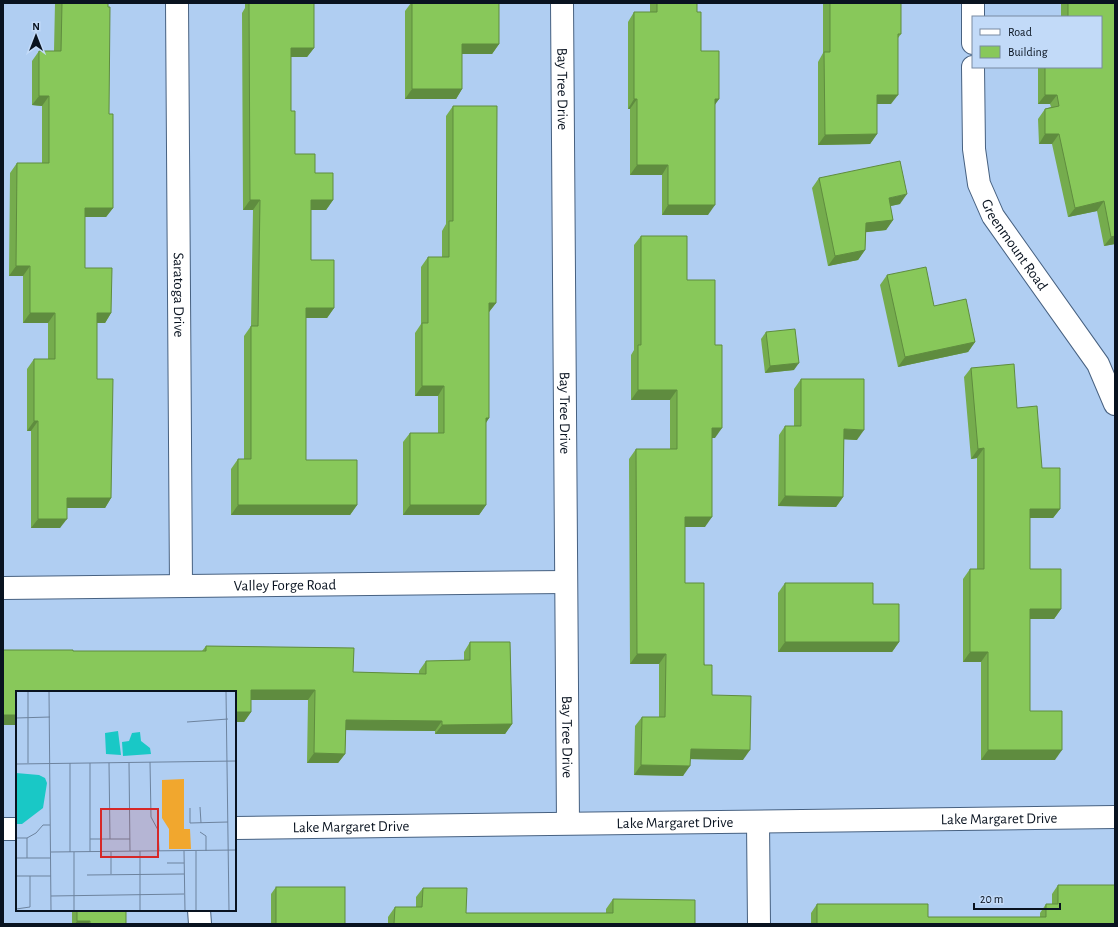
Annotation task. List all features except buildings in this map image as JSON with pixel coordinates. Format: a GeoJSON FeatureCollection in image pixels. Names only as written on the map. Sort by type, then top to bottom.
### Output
{"type":"FeatureCollection","features":[{"type":"Feature","properties":{"kind":"street","name":"Saratoga Drive"},"geometry":{"type":"LineString","coordinates":[[177,3],[181,586]]}},
{"type":"Feature","properties":{"kind":"street","name":"Bay Tree Drive"},"geometry":{"type":"LineString","coordinates":[[562,3],[568,823]]}},
{"type":"Feature","properties":{"kind":"street"},"geometry":{"type":"LineString","coordinates":[[973,3],[973,16]]}},
{"type":"Feature","properties":{"kind":"street","name":"Greenmount Road"},"geometry":{"type":"LineString","coordinates":[[973,68],[974,149],[979,184],[993,216],[1098,364],[1115,404]]}},
{"type":"Feature","properties":{"kind":"street","name":"Valley Forge Road"},"geometry":{"type":"LineString","coordinates":[[3,588],[566,582]]}},
{"type":"Feature","properties":{"kind":"street","name":"Lake Margaret Drive"},"geometry":{"type":"LineString","coordinates":[[236,828],[568,823],[758,823],[1115,817]]}},
{"type":"Feature","properties":{"kind":"street"},"geometry":{"type":"LineString","coordinates":[[758,823],[759,924]]}},
{"type":"Feature","properties":{"kind":"street"},"geometry":{"type":"LineString","coordinates":[[3,829],[16,829]]}},
{"type":"Feature","properties":{"kind":"street"},"geometry":{"type":"LineString","coordinates":[[199,911],[200,924]]}}]}
